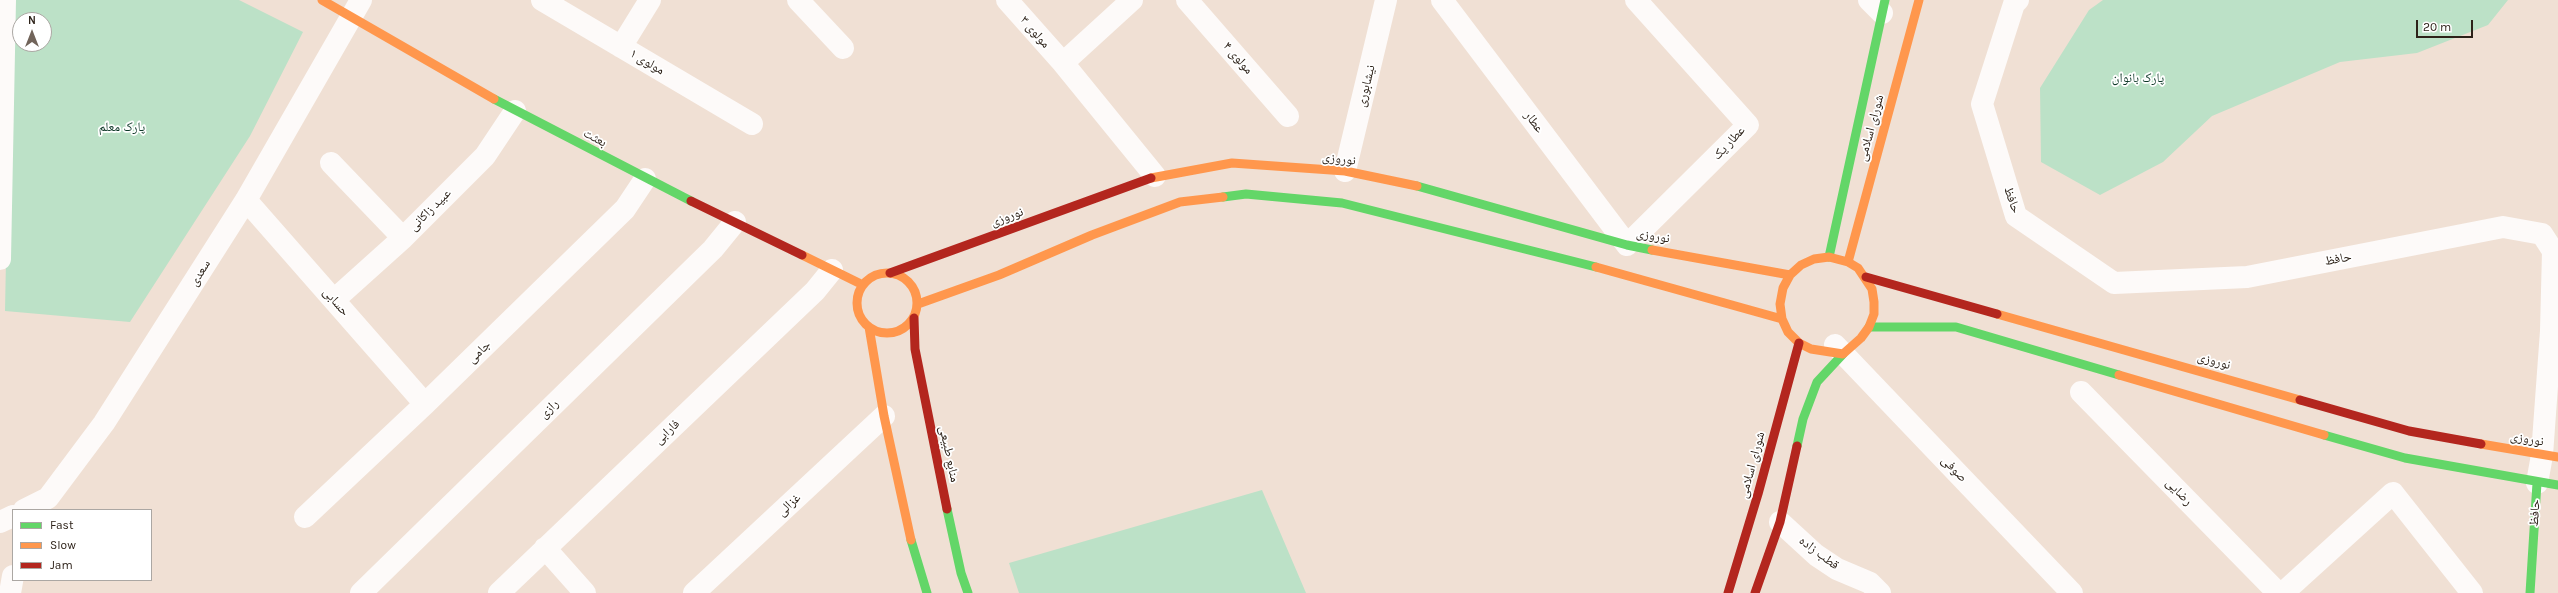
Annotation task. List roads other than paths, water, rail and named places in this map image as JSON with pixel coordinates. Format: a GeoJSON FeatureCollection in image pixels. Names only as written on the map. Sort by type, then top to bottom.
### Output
{"type":"FeatureCollection","features":[{"type":"Feature","properties":{"kind":"street"},"geometry":{"type":"LineString","coordinates":[[0,259],[4,0]]}},
{"type":"Feature","properties":{"kind":"street","name":"بعثت"},"geometry":{"type":"LineString","coordinates":[[322,0],[357,9],[515,110],[645,179],[863,286]]}},
{"type":"Feature","properties":{"kind":"street","name":"مولوی ۱"},"geometry":{"type":"LineString","coordinates":[[542,0],[752,124]]}},
{"type":"Feature","properties":{"kind":"street"},"geometry":{"type":"LineString","coordinates":[[621,46],[650,0]]}},
{"type":"Feature","properties":{"kind":"street"},"geometry":{"type":"LineString","coordinates":[[798,0],[843,48]]}},
{"type":"Feature","properties":{"kind":"street","name":"مولوی ۳"},"geometry":{"type":"LineString","coordinates":[[1007,0],[1063,63],[1155,176]]}},
{"type":"Feature","properties":{"kind":"street"},"geometry":{"type":"LineString","coordinates":[[1063,63],[1132,0]]}},
{"type":"Feature","properties":{"kind":"street","name":"مولوی ۴"},"geometry":{"type":"LineString","coordinates":[[1187,0],[1288,116]]}},
{"type":"Feature","properties":{"kind":"street","name":"نیشابوری"},"geometry":{"type":"LineString","coordinates":[[1345,171],[1386,0]]}},
{"type":"Feature","properties":{"kind":"street","name":"عطار"},"geometry":{"type":"LineString","coordinates":[[1442,0],[1627,245]]}},
{"type":"Feature","properties":{"kind":"street","name":"عطار یک"},"geometry":{"type":"LineString","coordinates":[[1627,245],[1748,125],[1636,0]]}},
{"type":"Feature","properties":{"kind":"street","name":"شورای اسلامی"},"geometry":{"type":"LineString","coordinates":[[1848,262],[1919,0]]}},
{"type":"Feature","properties":{"kind":"street","name":"حافظ"},"geometry":{"type":"LineString","coordinates":[[2018,0],[2014,4],[1982,104],[2016,216],[2114,283],[2248,277],[2503,227],[2542,234],[2555,249],[2554,331],[2548,484],[2530,593]]}},
{"type":"Feature","properties":{"kind":"street","name":"شورای اسلامی"},"geometry":{"type":"LineString","coordinates":[[1829,257],[1878,4]]}},
{"type":"Feature","properties":{"kind":"street","name":"سعدی"},"geometry":{"type":"LineString","coordinates":[[28,509],[45,504],[104,423],[246,200],[357,9]]}},
{"type":"Feature","properties":{"kind":"street","name":"عبید زاکانی"},"geometry":{"type":"LineString","coordinates":[[334,300],[403,238],[485,156],[515,110]]}},
{"type":"Feature","properties":{"kind":"street"},"geometry":{"type":"LineString","coordinates":[[330,163],[403,238]]}},
{"type":"Feature","properties":{"kind":"street","name":"نوروزی"},"geometry":{"type":"LineString","coordinates":[[890,274],[1155,176],[1232,163],[1345,171],[1436,190],[1627,245],[1790,275]]}},
{"type":"Feature","properties":{"kind":"street","name":"جامی"},"geometry":{"type":"LineString","coordinates":[[305,517],[425,404],[625,210],[645,179]]}},
{"type":"Feature","properties":{"kind":"street"},"geometry":{"type":"LineString","coordinates":[[918,304],[999,275],[1092,235],[1180,202],[1246,194],[1342,204],[1614,272],[1782,319]]}},
{"type":"Feature","properties":{"kind":"street","name":"حسابی"},"geometry":{"type":"LineString","coordinates":[[246,200],[425,404]]}},
{"type":"Feature","properties":{"kind":"street","name":"رازی"},"geometry":{"type":"LineString","coordinates":[[361,593],[713,249],[735,222]]}},
{"type":"Feature","properties":{"kind":"street"},"geometry":{"type":"LineString","coordinates":[[1755,593],[1780,522],[1803,419],[1817,382],[1839,350],[1861,338],[1869,327],[1874,314],[1872,289],[1866,277],[1848,262],[1829,257],[1814,259],[1801,265],[1790,275],[1782,288],[1780,304],[1782,319],[1788,332],[1799,343],[1811,349],[1839,350]]}},
{"type":"Feature","properties":{"kind":"street","name":"فارابی"},"geometry":{"type":"LineString","coordinates":[[499,593],[544,548],[815,291],[832,270]]}},
{"type":"Feature","properties":{"kind":"street"},"geometry":{"type":"LineString","coordinates":[[880,274],[890,274],[904,278],[914,290],[918,304],[914,318],[905,328],[894,333],[881,333],[869,327],[861,319],[858,308],[858,296],[863,286],[880,274]]}},
{"type":"Feature","properties":{"kind":"street","name":"نوروزی"},"geometry":{"type":"LineString","coordinates":[[1866,277],[2409,431],[2550,456]]}},
{"type":"Feature","properties":{"kind":"street","name":"منابع طبیعی"},"geometry":{"type":"LineString","coordinates":[[914,318],[915,349],[927,416],[961,573],[968,593]]}},
{"type":"Feature","properties":{"kind":"street"},"geometry":{"type":"LineString","coordinates":[[869,327],[884,416],[910,536],[928,593]]}},
{"type":"Feature","properties":{"kind":"street"},"geometry":{"type":"LineString","coordinates":[[1869,327],[1956,327],[2405,458],[2548,484]]}},
{"type":"Feature","properties":{"kind":"street","name":"شورای اسلامی"},"geometry":{"type":"LineString","coordinates":[[1728,593],[1758,494],[1799,343]]}},
{"type":"Feature","properties":{"kind":"street","name":"صوفی"},"geometry":{"type":"LineString","coordinates":[[1839,350],[2072,593]]}},
{"type":"Feature","properties":{"kind":"street","name":"رضایی"},"geometry":{"type":"LineString","coordinates":[[2080,392],[2278,593]]}},
{"type":"Feature","properties":{"kind":"street","name":"غزالی"},"geometry":{"type":"LineString","coordinates":[[694,593],[884,416]]}},
{"type":"Feature","properties":{"kind":"street"},"geometry":{"type":"LineString","coordinates":[[2283,593],[2393,492],[2472,593]]}},
{"type":"Feature","properties":{"kind":"street"},"geometry":{"type":"LineString","coordinates":[[0,522],[12,516]]}},
{"type":"Feature","properties":{"kind":"street","name":"قطب زاده"},"geometry":{"type":"LineString","coordinates":[[1780,522],[1816,555],[1838,569],[1870,583],[1880,593]]}},
{"type":"Feature","properties":{"kind":"street"},"geometry":{"type":"LineString","coordinates":[[544,548],[585,593]]}},
{"type":"Feature","properties":{"kind":"street"},"geometry":{"type":"LineString","coordinates":[[10,593],[12,581]]}},
{"type":"Feature","properties":{"kind":"park label","name":"پارک بانوان"},"geometry":{"type":"Point","coordinates":[2138,78]}},
{"type":"Feature","properties":{"kind":"park label","name":"پارک معلم"},"geometry":{"type":"Point","coordinates":[122,127]}}]}
